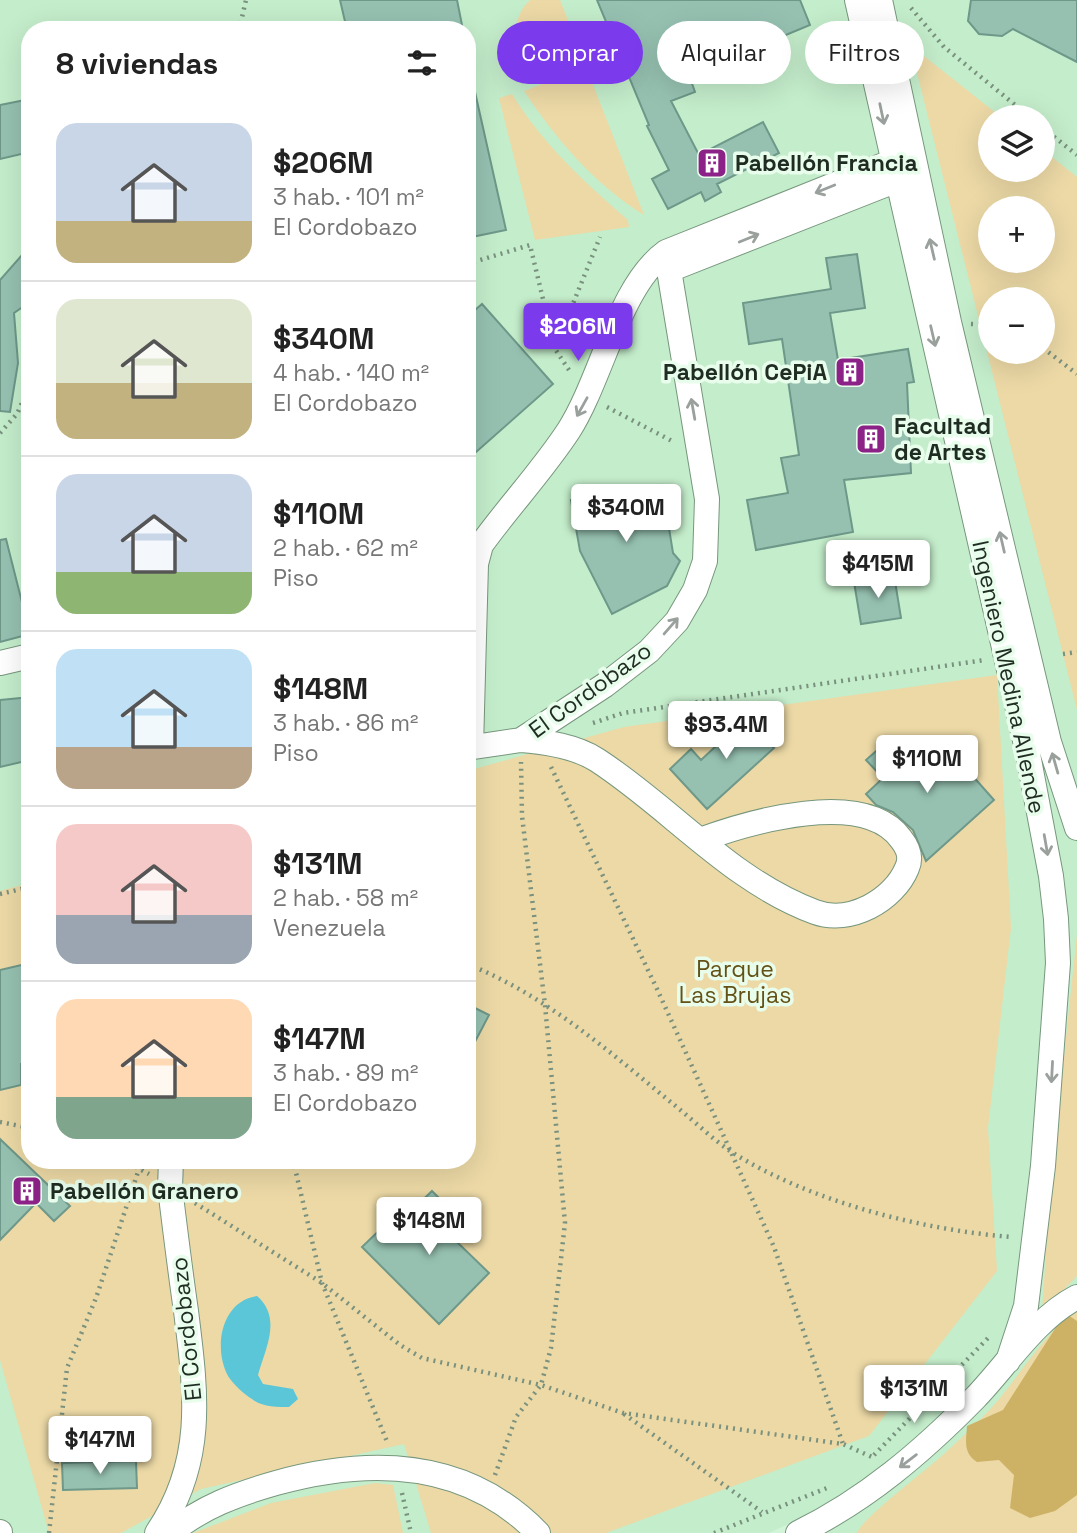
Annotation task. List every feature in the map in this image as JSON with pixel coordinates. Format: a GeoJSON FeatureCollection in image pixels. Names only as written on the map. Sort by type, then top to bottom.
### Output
{"type":"FeatureCollection","features":[{"type":"Feature","properties":{"kind":"street","name":"Ingeniero Medina Allende"},"geometry":{"type":"LineString","coordinates":[[857,0],[904,167],[1049,742],[1077,828]]}},
{"type":"Feature","properties":{"kind":"street","name":"Ingeniero Medina Allende"},"geometry":{"type":"LineString","coordinates":[[880,0],[904,167],[1006,657],[1067,917],[1058,963],[1051,1088],[1026,1306],[1008,1361]]}},
{"type":"Feature","properties":{"kind":"street","name":"El Cordobazo"},"geometry":{"type":"LineString","coordinates":[[476,564],[481,545],[569,431],[638,282],[649,264],[668,261],[904,167]]}},
{"type":"Feature","properties":{"kind":"street","name":"El Cordobazo"},"geometry":{"type":"LineString","coordinates":[[476,746],[530,741],[649,651],[677,621],[695,590],[705,561],[707,499],[668,261]]}},
{"type":"Feature","properties":{"kind":"street"},"geometry":{"type":"LineString","coordinates":[[0,663],[21,658]]}},
{"type":"Feature","properties":{"kind":"street"},"geometry":{"type":"LineString","coordinates":[[530,741],[571,748],[595,759],[700,840],[769,888],[815,912],[832,916],[852,914],[891,893],[910,861],[908,850],[900,838],[880,820],[865,814],[778,818],[700,840]]}},
{"type":"Feature","properties":{"kind":"street","name":"El Cordobazo"},"geometry":{"type":"LineString","coordinates":[[157,1533],[180,1494],[186,1475],[196,1393],[170,1188],[171,1169]]}},
{"type":"Feature","properties":{"kind":"street"},"geometry":{"type":"LineString","coordinates":[[798,1533],[839,1522],[914,1458],[1055,1312],[1077,1297]]}},
{"type":"Feature","properties":{"kind":"street"},"geometry":{"type":"LineString","coordinates":[[170,1533],[206,1508],[261,1488],[319,1471],[359,1466],[397,1467],[453,1479],[489,1494],[523,1517],[538,1533]]}},
{"type":"Feature","properties":{"kind":"path"},"geometry":{"type":"LineString","coordinates":[[241,21],[246,0]]}},
{"type":"Feature","properties":{"kind":"path"},"geometry":{"type":"LineString","coordinates":[[911,8],[944,47],[1015,105]]}},
{"type":"Feature","properties":{"kind":"path"},"geometry":{"type":"LineString","coordinates":[[1055,138],[1077,155]]}},
{"type":"Feature","properties":{"kind":"path"},"geometry":{"type":"LineString","coordinates":[[555,349],[600,237]]}},
{"type":"Feature","properties":{"kind":"path"},"geometry":{"type":"LineString","coordinates":[[476,261],[530,245],[555,349],[587,397],[701,456]]}},
{"type":"Feature","properties":{"kind":"path"},"geometry":{"type":"LineString","coordinates":[[1055,357],[1077,374]]}},
{"type":"Feature","properties":{"kind":"path"},"geometry":{"type":"LineString","coordinates":[[0,433],[17,414],[21,405]]}},
{"type":"Feature","properties":{"kind":"path"},"geometry":{"type":"LineString","coordinates":[[1063,654],[1077,652]]}},
{"type":"Feature","properties":{"kind":"path"},"geometry":{"type":"LineString","coordinates":[[587,725],[623,713],[1006,657]]}},
{"type":"Feature","properties":{"kind":"path"},"geometry":{"type":"LineString","coordinates":[[489,1494],[516,1417],[541,1385],[551,1348],[565,1223],[545,1005],[522,816],[530,741]]}},
{"type":"Feature","properties":{"kind":"path"},"geometry":{"type":"LineString","coordinates":[[530,741],[730,1150],[783,1269],[843,1444]]}},
{"type":"Feature","properties":{"kind":"path"},"geometry":{"type":"LineString","coordinates":[[0,894],[21,889]]}},
{"type":"Feature","properties":{"kind":"path"},"geometry":{"type":"LineString","coordinates":[[476,968],[545,1005],[628,1067],[730,1150],[789,1181],[878,1214],[962,1233],[1016,1238],[1017,1226]]}},
{"type":"Feature","properties":{"kind":"path"},"geometry":{"type":"LineString","coordinates":[[0,1122],[21,1126]]}},
{"type":"Feature","properties":{"kind":"path"},"geometry":{"type":"LineString","coordinates":[[49,1533],[66,1368],[96,1298],[139,1169]]}},
{"type":"Feature","properties":{"kind":"path"},"geometry":{"type":"LineString","coordinates":[[295,1169],[322,1283],[397,1467],[411,1533]]}},
{"type":"Feature","properties":{"kind":"path"},"geometry":{"type":"LineString","coordinates":[[170,1188],[236,1226],[322,1283],[400,1345],[422,1358],[541,1385],[623,1413],[843,1444],[872,1457]]}},
{"type":"Feature","properties":{"kind":"path"},"geometry":{"type":"LineString","coordinates":[[861,1465],[872,1457],[997,1327]]}},
{"type":"Feature","properties":{"kind":"path"},"geometry":{"type":"LineString","coordinates":[[623,1413],[762,1512]]}},
{"type":"Feature","properties":{"kind":"path"},"geometry":{"type":"LineString","coordinates":[[714,1533],[828,1487]]}},
{"type":"Feature","properties":{"kind":"shaded area"},"geometry":{"type":"Polygon","coordinates":[[[0,0],[1077,0],[1077,1533],[828,1533],[812,1513],[769,1533],[0,1533],[0,0]]]}},
{"type":"Feature","properties":{"kind":"shaded area"},"geometry":{"type":"Polygon","coordinates":[[[1065,1313],[1077,1321],[1077,1495],[1055,1511],[1030,1518],[1010,1508],[1014,1475],[999,1460],[977,1462],[969,1455],[966,1446],[967,1426],[1003,1410],[1065,1313]]]}},
{"type":"Feature","properties":{"kind":"green space"},"geometry":{"type":"Polygon","coordinates":[[[530,0],[560,0],[568,21],[517,21],[530,0]]]}},
{"type":"Feature","properties":{"kind":"green space"},"geometry":{"type":"Polygon","coordinates":[[[924,56],[986,105],[978,105],[978,182],[1055,182],[1055,160],[1077,177],[1077,710],[990,364],[1055,364],[1055,287],[978,287],[978,316],[920,84],[924,84],[924,56]]]}},
{"type":"Feature","properties":{"kind":"green space"},"geometry":{"type":"Polygon","coordinates":[[[542,84],[593,84],[644,215],[592,175],[549,126],[524,91],[542,84]]]}},
{"type":"Feature","properties":{"kind":"green space"},"geometry":{"type":"Polygon","coordinates":[[[512,94],[551,146],[580,177],[628,220],[629,227],[535,240],[499,98],[512,94]]]}},
{"type":"Feature","properties":{"kind":"green space","name":"Parque Las Brujas"},"geometry":{"type":"Polygon","coordinates":[[[997,675],[1011,928],[988,1128],[997,1271],[869,1436],[606,1533],[431,1533],[404,1444],[201,1489],[121,1533],[49,1533],[0,1360],[0,891],[21,885],[21,1169],[476,1169],[476,768],[624,727],[997,675]]]}},
{"type":"Feature","properties":{"kind":"green space"},"geometry":{"type":"Polygon","coordinates":[[[1077,934],[1077,1276],[1042,1312],[1051,1180],[1077,934]]]}},
{"type":"Feature","properties":{"kind":"green space"},"geometry":{"type":"Polygon","coordinates":[[[1077,1312],[1077,1533],[857,1533],[870,1517],[982,1418],[1044,1341],[1077,1312]]]}},
{"type":"Feature","properties":{"kind":"green space"},"geometry":{"type":"Polygon","coordinates":[[[375,1483],[393,1485],[403,1533],[193,1533],[271,1503],[375,1483]]]}},
{"type":"Feature","properties":{"kind":"water"},"geometry":{"type":"Polygon","coordinates":[[[257,1296],[265,1305],[270,1323],[268,1343],[258,1375],[263,1384],[293,1389],[298,1399],[289,1407],[256,1402],[233,1382],[223,1365],[221,1340],[228,1316],[245,1300],[257,1296]]]}},
{"type":"Feature","properties":{"kind":"building"},"geometry":{"type":"Polygon","coordinates":[[[340,0],[457,0],[461,21],[345,21],[340,0]]]}},
{"type":"Feature","properties":{"kind":"building"},"geometry":{"type":"Polygon","coordinates":[[[597,0],[800,0],[808,21],[805,21],[805,27],[791,33],[791,21],[657,21],[657,84],[692,84],[695,92],[671,101],[699,155],[763,122],[779,153],[717,184],[721,192],[705,201],[701,192],[668,209],[652,179],[669,170],[647,126],[649,125],[632,84],[643,84],[643,21],[606,21],[597,0]]]}},
{"type":"Feature","properties":{"kind":"building"},"geometry":{"type":"Polygon","coordinates":[[[971,0],[1077,0],[1077,62],[1013,29],[1002,36],[979,34],[968,21],[971,0]]]}},
{"type":"Feature","properties":{"kind":"building"},"geometry":{"type":"Polygon","coordinates":[[[476,96],[506,230],[476,236],[476,96]]]}},
{"type":"Feature","properties":{"kind":"building"},"geometry":{"type":"Polygon","coordinates":[[[21,101],[21,154],[0,159],[0,105],[21,101]]]}},
{"type":"Feature","properties":{"kind":"building"},"geometry":{"type":"Polygon","coordinates":[[[857,254],[865,308],[830,313],[838,360],[908,349],[914,382],[907,383],[911,473],[844,480],[853,532],[756,550],[747,500],[788,493],[781,458],[799,455],[782,339],[749,344],[743,303],[831,289],[826,258],[857,254]]]}},
{"type":"Feature","properties":{"kind":"building"},"geometry":{"type":"Polygon","coordinates":[[[21,256],[21,308],[14,313],[18,363],[10,412],[0,411],[0,280],[21,256]]]}},
{"type":"Feature","properties":{"kind":"building"},"geometry":{"type":"Polygon","coordinates":[[[482,304],[553,384],[476,452],[476,309],[482,304]]]}},
{"type":"Feature","properties":{"kind":"building"},"geometry":{"type":"Polygon","coordinates":[[[662,485],[673,553],[680,561],[667,586],[612,614],[580,551],[571,500],[662,485]]]}},
{"type":"Feature","properties":{"kind":"building"},"geometry":{"type":"Polygon","coordinates":[[[6,539],[21,598],[21,636],[0,642],[0,540],[6,539]]]}},
{"type":"Feature","properties":{"kind":"building"},"geometry":{"type":"Polygon","coordinates":[[[894,575],[901,618],[861,624],[854,582],[894,575]]]}},
{"type":"Feature","properties":{"kind":"building"},"geometry":{"type":"Polygon","coordinates":[[[21,698],[21,762],[0,767],[0,700],[21,698]]]}},
{"type":"Feature","properties":{"kind":"building"},"geometry":{"type":"Polygon","coordinates":[[[760,715],[778,735],[769,743],[774,748],[707,809],[670,769],[691,749],[701,760],[746,718],[750,723],[760,715]]]}},
{"type":"Feature","properties":{"kind":"building"},"geometry":{"type":"Polygon","coordinates":[[[892,737],[916,764],[934,749],[954,771],[962,764],[994,800],[926,861],[913,830],[893,812],[876,805],[866,794],[883,778],[866,760],[892,737]]]}},
{"type":"Feature","properties":{"kind":"building"},"geometry":{"type":"Polygon","coordinates":[[[21,965],[21,1085],[0,1090],[0,970],[21,965]]]}},
{"type":"Feature","properties":{"kind":"building"},"geometry":{"type":"Polygon","coordinates":[[[476,1008],[489,1015],[476,1040],[476,1008]]]}},
{"type":"Feature","properties":{"kind":"building","name":"Pabellón Granero"},"geometry":{"type":"Polygon","coordinates":[[[0,1139],[21,1159],[21,1169],[31,1169],[70,1206],[54,1221],[36,1203],[0,1240],[0,1139]]]}},
{"type":"Feature","properties":{"kind":"building"},"geometry":{"type":"Polygon","coordinates":[[[432,1191],[470,1229],[457,1242],[489,1273],[439,1324],[362,1247],[386,1224],[392,1230],[432,1191]]]}},
{"type":"Feature","properties":{"kind":"building"},"geometry":{"type":"Polygon","coordinates":[[[136,1461],[137,1488],[63,1490],[62,1463],[136,1461]]]}},
{"type":"Feature","properties":{"kind":"place","name":"Pabellón Francia"},"geometry":{"type":"Point","coordinates":[712,163]}},
{"type":"Feature","properties":{"kind":"place","name":"Pabellón CePiA"},"geometry":{"type":"Point","coordinates":[850,372]}},
{"type":"Feature","properties":{"kind":"place","name":"Facultad de Artes"},"geometry":{"type":"Point","coordinates":[871,439]}},
{"type":"Feature","properties":{"kind":"place","name":"Pabellón Granero"},"geometry":{"type":"Point","coordinates":[27,1191]}}]}
